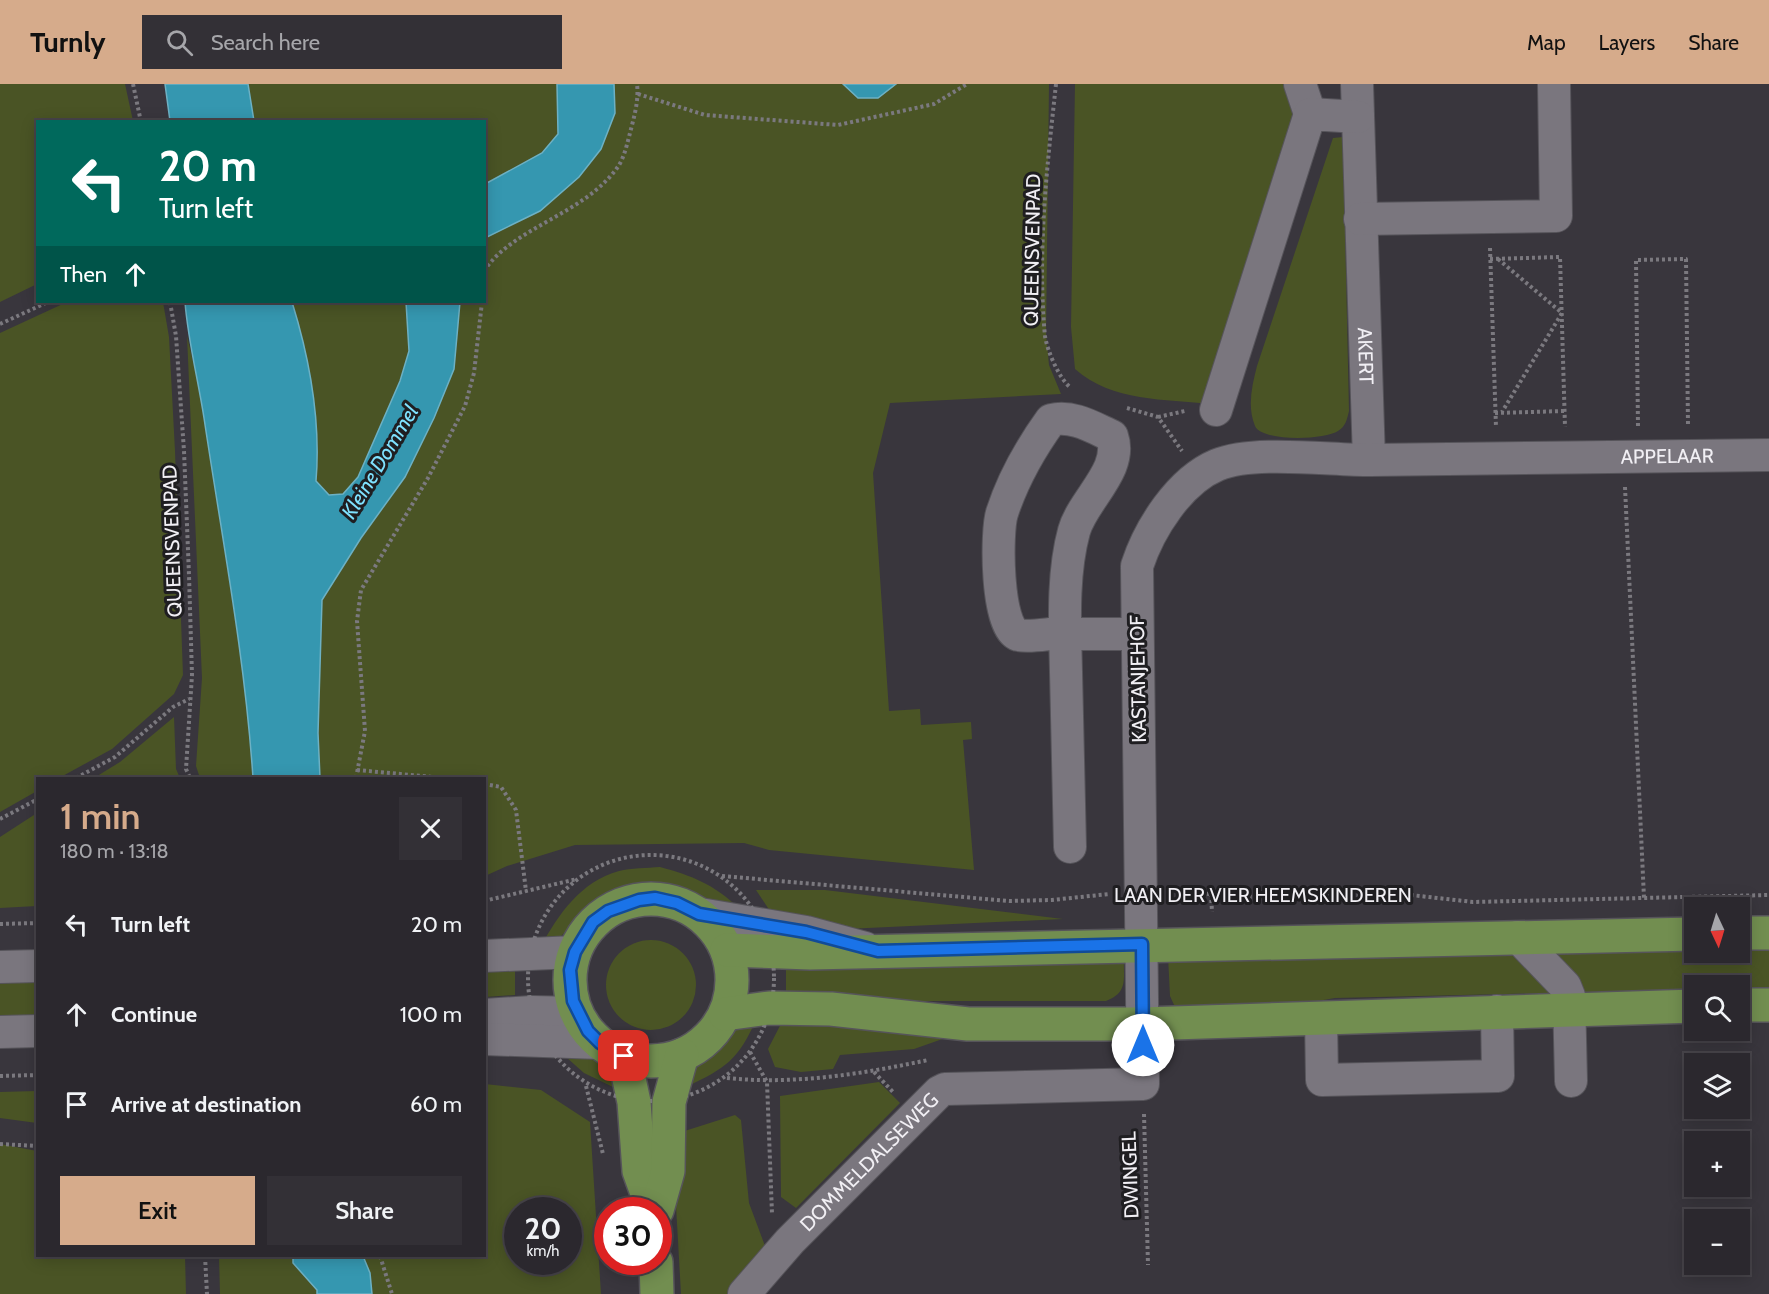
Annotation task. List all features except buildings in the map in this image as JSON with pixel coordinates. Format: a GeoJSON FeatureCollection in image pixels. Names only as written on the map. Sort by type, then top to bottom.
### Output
{"type":"FeatureCollection","features":[{"type":"Feature","properties":{"kind":"main road"},"geometry":{"type":"LineString","coordinates":[[655,898],[677,903],[699,914],[716,931],[727,950],[733,981],[725,1014],[709,1037],[682,1055],[651,1061],[612,1049],[588,1031],[577,1013],[570,987],[570,970],[575,952],[593,922],[624,903],[655,898]]}},
{"type":"Feature","properties":{"kind":"main road"},"geometry":{"type":"LineString","coordinates":[[1750,933],[1769,933]]}},
{"type":"Feature","properties":{"kind":"main road"},"geometry":{"type":"LineString","coordinates":[[727,950],[810,953],[1142,944],[1684,934]]}},
{"type":"Feature","properties":{"kind":"main road"},"geometry":{"type":"LineString","coordinates":[[1750,1005],[1769,1005]]}},
{"type":"Feature","properties":{"kind":"main road"},"geometry":{"type":"LineString","coordinates":[[725,1014],[769,1008],[831,1009],[968,1024],[1143,1024],[1684,1006]]}},
{"type":"Feature","properties":{"kind":"main road"},"geometry":{"type":"LineString","coordinates":[[612,1049],[634,1102],[639,1171],[650,1197]]}},
{"type":"Feature","properties":{"kind":"main road"},"geometry":{"type":"LineString","coordinates":[[659,1197],[668,1170],[669,1102],[682,1055]]}},
{"type":"Feature","properties":{"kind":"main road"},"geometry":{"type":"LineString","coordinates":[[656,1275],[657,1294]]}},
{"type":"Feature","properties":{"kind":"street"},"geometry":{"type":"LineString","coordinates":[[1216,410],[1310,114],[1300,84]]}},
{"type":"Feature","properties":{"kind":"street","name":"AKERT"},"geometry":{"type":"LineString","coordinates":[[1357,84],[1369,460]]}},
{"type":"Feature","properties":{"kind":"street"},"geometry":{"type":"LineString","coordinates":[[1360,219],[1556,216],[1554,84]]}},
{"type":"Feature","properties":{"kind":"street"},"geometry":{"type":"LineString","coordinates":[[1310,114],[1358,117]]}},
{"type":"Feature","properties":{"kind":"street"},"geometry":{"type":"LineString","coordinates":[[1070,847],[1065,634],[1067,582],[1074,529],[1113,461],[1116,447],[1112,436],[1072,419],[1051,420],[1027,454],[1001,515],[1000,591],[1005,619],[1011,630],[1018,635],[1065,634],[1137,634]]}},
{"type":"Feature","properties":{"kind":"street","name":"APPELAAR"},"geometry":{"type":"LineString","coordinates":[[1369,460],[1769,454]]}},
{"type":"Feature","properties":{"kind":"street","name":"KASTANJEHOF"},"geometry":{"type":"LineString","coordinates":[[1143,1024],[1137,566],[1144,542],[1155,522],[1199,476],[1214,466],[1236,458],[1369,460]]}},
{"type":"Feature","properties":{"kind":"street"},"geometry":{"type":"LineString","coordinates":[[699,914],[806,932],[878,951]]}},
{"type":"Feature","properties":{"kind":"street"},"geometry":{"type":"LineString","coordinates":[[1518,937],[1565,986],[1569,996],[1571,1081]]}},
{"type":"Feature","properties":{"kind":"street"},"geometry":{"type":"LineString","coordinates":[[486,956],[575,952]]}},
{"type":"Feature","properties":{"kind":"street"},"geometry":{"type":"LineString","coordinates":[[0,967],[36,966]]}},
{"type":"Feature","properties":{"kind":"street"},"geometry":{"type":"LineString","coordinates":[[1321,1018],[1322,1080],[1498,1076],[1497,1011]]}},
{"type":"Feature","properties":{"kind":"street"},"geometry":{"type":"LineString","coordinates":[[486,1015],[532,1012],[577,1013]]}},
{"type":"Feature","properties":{"kind":"street"},"geometry":{"type":"LineString","coordinates":[[1143,1024],[1143,1084]]}},
{"type":"Feature","properties":{"kind":"street"},"geometry":{"type":"LineString","coordinates":[[0,1032],[36,1031]]}},
{"type":"Feature","properties":{"kind":"street"},"geometry":{"type":"LineString","coordinates":[[486,1039],[612,1049]]}},
{"type":"Feature","properties":{"kind":"street","name":"DOMMELDALSEWEG"},"geometry":{"type":"LineString","coordinates":[[744,1294],[790,1241],[939,1092],[945,1089],[1143,1084]]}},
{"type":"Feature","properties":{"kind":"path"},"geometry":{"type":"LineString","coordinates":[[134,84],[141,120]]}},
{"type":"Feature","properties":{"kind":"path"},"geometry":{"type":"LineString","coordinates":[[486,268],[507,246],[563,215],[586,198],[618,168],[626,149],[638,94],[637,84]]}},
{"type":"Feature","properties":{"kind":"path"},"geometry":{"type":"LineString","coordinates":[[638,94],[705,115],[838,124],[934,104],[967,84]]}},
{"type":"Feature","properties":{"kind":"path","name":"QUEENSVENPAD"},"geometry":{"type":"LineString","coordinates":[[1056,84],[1043,252],[1046,338],[1064,383],[1073,389]]}},
{"type":"Feature","properties":{"kind":"path"},"geometry":{"type":"LineString","coordinates":[[1490,239],[1497,458]]}},
{"type":"Feature","properties":{"kind":"path"},"geometry":{"type":"LineString","coordinates":[[1490,259],[1560,257],[1566,457]]}},
{"type":"Feature","properties":{"kind":"path"},"geometry":{"type":"LineString","coordinates":[[1498,259],[1562,313]]}},
{"type":"Feature","properties":{"kind":"path"},"geometry":{"type":"LineString","coordinates":[[1644,898],[1631,456],[1636,260],[1686,259],[1689,456]]}},
{"type":"Feature","properties":{"kind":"path"},"geometry":{"type":"LineString","coordinates":[[0,324],[46,303]]}},
{"type":"Feature","properties":{"kind":"path","name":"QUEENSVENPAD"},"geometry":{"type":"LineString","coordinates":[[170,303],[176,336],[184,451],[192,675],[186,768],[190,777]]}},
{"type":"Feature","properties":{"kind":"path"},"geometry":{"type":"LineString","coordinates":[[356,777],[364,731],[357,621],[361,590],[423,488],[465,406],[474,372],[482,303]]}},
{"type":"Feature","properties":{"kind":"path"},"geometry":{"type":"LineString","coordinates":[[1502,412],[1562,313]]}},
{"type":"Feature","properties":{"kind":"path"},"geometry":{"type":"LineString","coordinates":[[1118,408],[1137,409],[1158,417],[1199,476]]}},
{"type":"Feature","properties":{"kind":"path"},"geometry":{"type":"LineString","coordinates":[[1495,413],[1565,411]]}},
{"type":"Feature","properties":{"kind":"path"},"geometry":{"type":"LineString","coordinates":[[78,777],[116,757],[173,706],[189,699]]}},
{"type":"Feature","properties":{"kind":"path"},"geometry":{"type":"LineString","coordinates":[[357,770],[433,777]]}},
{"type":"Feature","properties":{"kind":"path"},"geometry":{"type":"LineString","coordinates":[[486,784],[501,787],[516,810],[526,891],[486,901]]}},
{"type":"Feature","properties":{"kind":"path"},"geometry":{"type":"LineString","coordinates":[[0,819],[36,800]]}},
{"type":"Feature","properties":{"kind":"path","name":"LAAN DER VIER HEEMSKINDEREN"},"geometry":{"type":"LineString","coordinates":[[526,891],[578,879],[617,858],[659,855],[698,862],[722,876],[1009,901],[1052,900],[1090,895],[1176,890],[1238,897],[1411,895],[1473,902],[1769,895]]}},
{"type":"Feature","properties":{"kind":"path"},"geometry":{"type":"LineString","coordinates":[[0,924],[36,923]]}},
{"type":"Feature","properties":{"kind":"path","name":"DOMMELDALSEWEG"},"geometry":{"type":"LineString","coordinates":[[750,1052],[767,1082],[772,1219],[790,1241]]}},
{"type":"Feature","properties":{"kind":"path"},"geometry":{"type":"LineString","coordinates":[[727,1078],[767,1082],[873,1072]]}},
{"type":"Feature","properties":{"kind":"path"},"geometry":{"type":"LineString","coordinates":[[0,1076],[36,1075]]}},
{"type":"Feature","properties":{"kind":"path","name":"DWINGEL"},"geometry":{"type":"LineString","coordinates":[[1143,1084],[1148,1265]]}},
{"type":"Feature","properties":{"kind":"path"},"geometry":{"type":"LineString","coordinates":[[586,1085],[606,1165]]}},
{"type":"Feature","properties":{"kind":"path"},"geometry":{"type":"LineString","coordinates":[[0,1144],[36,1146]]}},
{"type":"Feature","properties":{"kind":"path"},"geometry":{"type":"LineString","coordinates":[[205,1257],[207,1294]]}},
{"type":"Feature","properties":{"kind":"path"},"geometry":{"type":"LineString","coordinates":[[380,1257],[392,1294]]}},
{"type":"Feature","properties":{"kind":"green space"},"geometry":{"type":"Polygon","coordinates":[[[0,84],[125,84],[133,120],[36,120],[36,284],[0,302],[0,84]]]}},
{"type":"Feature","properties":{"kind":"green space"},"geometry":{"type":"Polygon","coordinates":[[[248,84],[557,84],[558,134],[542,153],[486,183],[486,120],[254,120],[248,84]]]}},
{"type":"Feature","properties":{"kind":"green space"},"geometry":{"type":"Polygon","coordinates":[[[614,84],[1049,84],[1046,334],[1049,365],[1061,394],[890,403],[873,473],[889,711],[920,709],[921,725],[971,722],[972,739],[963,740],[974,870],[769,850],[744,843],[575,845],[507,866],[486,876],[486,777],[320,777],[318,733],[322,600],[361,538],[405,477],[434,418],[454,369],[460,303],[486,303],[486,237],[615,113],[614,84]]]}},
{"type":"Feature","properties":{"kind":"green space"},"geometry":{"type":"Polygon","coordinates":[[[1075,84],[1289,84],[1300,95],[1212,404],[1122,393],[1105,388],[1075,369],[1071,327],[1075,84]]]}},
{"type":"Feature","properties":{"kind":"green space"},"geometry":{"type":"Polygon","coordinates":[[[1343,137],[1349,411],[1343,427],[1331,434],[1308,438],[1269,435],[1255,426],[1251,411],[1252,388],[1257,366],[1333,138],[1343,137]]]}},
{"type":"Feature","properties":{"kind":"green space"},"geometry":{"type":"Polygon","coordinates":[[[65,303],[163,303],[169,337],[183,675],[174,694],[112,749],[61,777],[36,777],[36,792],[0,812],[0,333],[65,303]]]}},
{"type":"Feature","properties":{"kind":"green space"},"geometry":{"type":"Polygon","coordinates":[[[292,303],[406,303],[409,351],[400,381],[358,477],[343,494],[329,495],[316,481],[317,435],[313,390],[292,303]]]}},
{"type":"Feature","properties":{"kind":"green space"},"geometry":{"type":"Polygon","coordinates":[[[187,336],[200,391],[248,703],[253,777],[200,777],[196,766],[202,678],[187,336]]]}},
{"type":"Feature","properties":{"kind":"green space"},"geometry":{"type":"Polygon","coordinates":[[[174,717],[176,769],[180,777],[96,777],[120,762],[174,717]]]}},
{"type":"Feature","properties":{"kind":"green space"},"geometry":{"type":"Polygon","coordinates":[[[36,814],[36,906],[0,908],[0,837],[36,814]]]}},
{"type":"Feature","properties":{"kind":"green space"},"geometry":{"type":"Polygon","coordinates":[[[660,867],[702,882],[739,908],[703,905],[684,895],[660,889],[630,890],[592,906],[559,938],[541,946],[563,911],[593,883],[619,871],[660,867]]]}},
{"type":"Feature","properties":{"kind":"green space"},"geometry":{"type":"Polygon","coordinates":[[[756,890],[825,890],[1063,919],[846,929],[776,920],[756,890]]]}},
{"type":"Feature","properties":{"kind":"green space"},"geometry":{"type":"Polygon","coordinates":[[[651,940],[668,944],[683,953],[692,968],[696,985],[692,1002],[683,1017],[668,1026],[651,1030],[634,1026],[619,1017],[610,1002],[606,985],[610,968],[619,953],[634,944],[651,940]]]}},
{"type":"Feature","properties":{"kind":"green space"},"geometry":{"type":"Polygon","coordinates":[[[1769,941],[1769,988],[1750,987],[1750,975],[1684,975],[1684,990],[1586,992],[1581,991],[1546,947],[1684,943],[1684,963],[1750,963],[1750,942],[1769,941]]]}},
{"type":"Feature","properties":{"kind":"green space"},"geometry":{"type":"Polygon","coordinates":[[[1511,949],[1551,993],[1335,998],[1255,1012],[1175,1007],[1170,996],[1168,956],[1511,949]]]}},
{"type":"Feature","properties":{"kind":"green space"},"geometry":{"type":"Polygon","coordinates":[[[1124,957],[1122,989],[1106,1001],[786,1001],[786,964],[1124,957]]]}},
{"type":"Feature","properties":{"kind":"green space"},"geometry":{"type":"Polygon","coordinates":[[[486,966],[515,966],[515,995],[486,997],[486,966]]]}},
{"type":"Feature","properties":{"kind":"green space"},"geometry":{"type":"Polygon","coordinates":[[[36,975],[36,1021],[0,1023],[0,976],[36,975]]]}},
{"type":"Feature","properties":{"kind":"green space"},"geometry":{"type":"Polygon","coordinates":[[[784,1018],[951,1036],[914,1049],[840,1055],[833,1069],[801,1072],[775,1067],[768,1049],[784,1018]]]}},
{"type":"Feature","properties":{"kind":"green space"},"geometry":{"type":"Polygon","coordinates":[[[756,1020],[743,1045],[729,1061],[721,1068],[686,1087],[691,1069],[715,1048],[730,1030],[756,1020]]]}},
{"type":"Feature","properties":{"kind":"green space"},"geometry":{"type":"Polygon","coordinates":[[[557,1049],[586,1056],[599,1063],[615,1088],[584,1073],[557,1049]]]}},
{"type":"Feature","properties":{"kind":"green space"},"geometry":{"type":"Polygon","coordinates":[[[879,1082],[900,1103],[796,1208],[781,1197],[780,1096],[879,1082]]]}},
{"type":"Feature","properties":{"kind":"green space"},"geometry":{"type":"Polygon","coordinates":[[[486,1084],[541,1090],[590,1122],[595,1197],[594,1275],[600,1275],[601,1294],[372,1294],[370,1274],[363,1257],[486,1257],[486,1084]]]}},
{"type":"Feature","properties":{"kind":"green space"},"geometry":{"type":"Polygon","coordinates":[[[36,1091],[36,1123],[0,1118],[0,1092],[36,1091]]]}},
{"type":"Feature","properties":{"kind":"green space"},"geometry":{"type":"Polygon","coordinates":[[[735,1115],[741,1120],[749,1203],[765,1246],[728,1294],[681,1294],[672,1135],[735,1115]]]}},
{"type":"Feature","properties":{"kind":"green space"},"geometry":{"type":"Polygon","coordinates":[[[0,1144],[36,1151],[36,1257],[185,1257],[186,1294],[0,1294],[0,1144]]]}},
{"type":"Feature","properties":{"kind":"green space"},"geometry":{"type":"Polygon","coordinates":[[[219,1257],[293,1257],[293,1263],[317,1290],[317,1294],[220,1294],[219,1257]]]}},
{"type":"Feature","properties":{"kind":"water"},"geometry":{"type":"Polygon","coordinates":[[[165,84],[248,84],[254,120],[170,120],[165,84]]]}},
{"type":"Feature","properties":{"kind":"water"},"geometry":{"type":"Polygon","coordinates":[[[557,84],[614,84],[615,113],[601,149],[579,177],[540,211],[486,238],[486,183],[542,153],[558,134],[557,84]]]}},
{"type":"Feature","properties":{"kind":"water"},"geometry":{"type":"Polygon","coordinates":[[[843,84],[896,84],[878,98],[858,98],[843,84]]]}},
{"type":"Feature","properties":{"kind":"water","name":"Kleine Dommel"},"geometry":{"type":"Polygon","coordinates":[[[185,303],[292,303],[313,390],[317,435],[316,481],[329,495],[343,494],[358,477],[400,381],[409,351],[406,303],[460,303],[454,369],[434,418],[405,477],[361,538],[322,600],[318,733],[320,777],[253,777],[239,643],[185,303]]]}},
{"type":"Feature","properties":{"kind":"water"},"geometry":{"type":"Polygon","coordinates":[[[293,1257],[363,1257],[370,1273],[372,1294],[317,1294],[317,1290],[293,1263],[293,1257]]]}},
{"type":"Feature","properties":{"kind":"route"},"geometry":{"type":"LineString","coordinates":[[624,1056],[600,1043],[588,1031],[573,1001],[570,970],[582,937],[593,922],[624,903],[655,898],[677,903],[699,914],[765,927],[806,932],[878,951],[1142,944],[1143,1045]]}}]}
